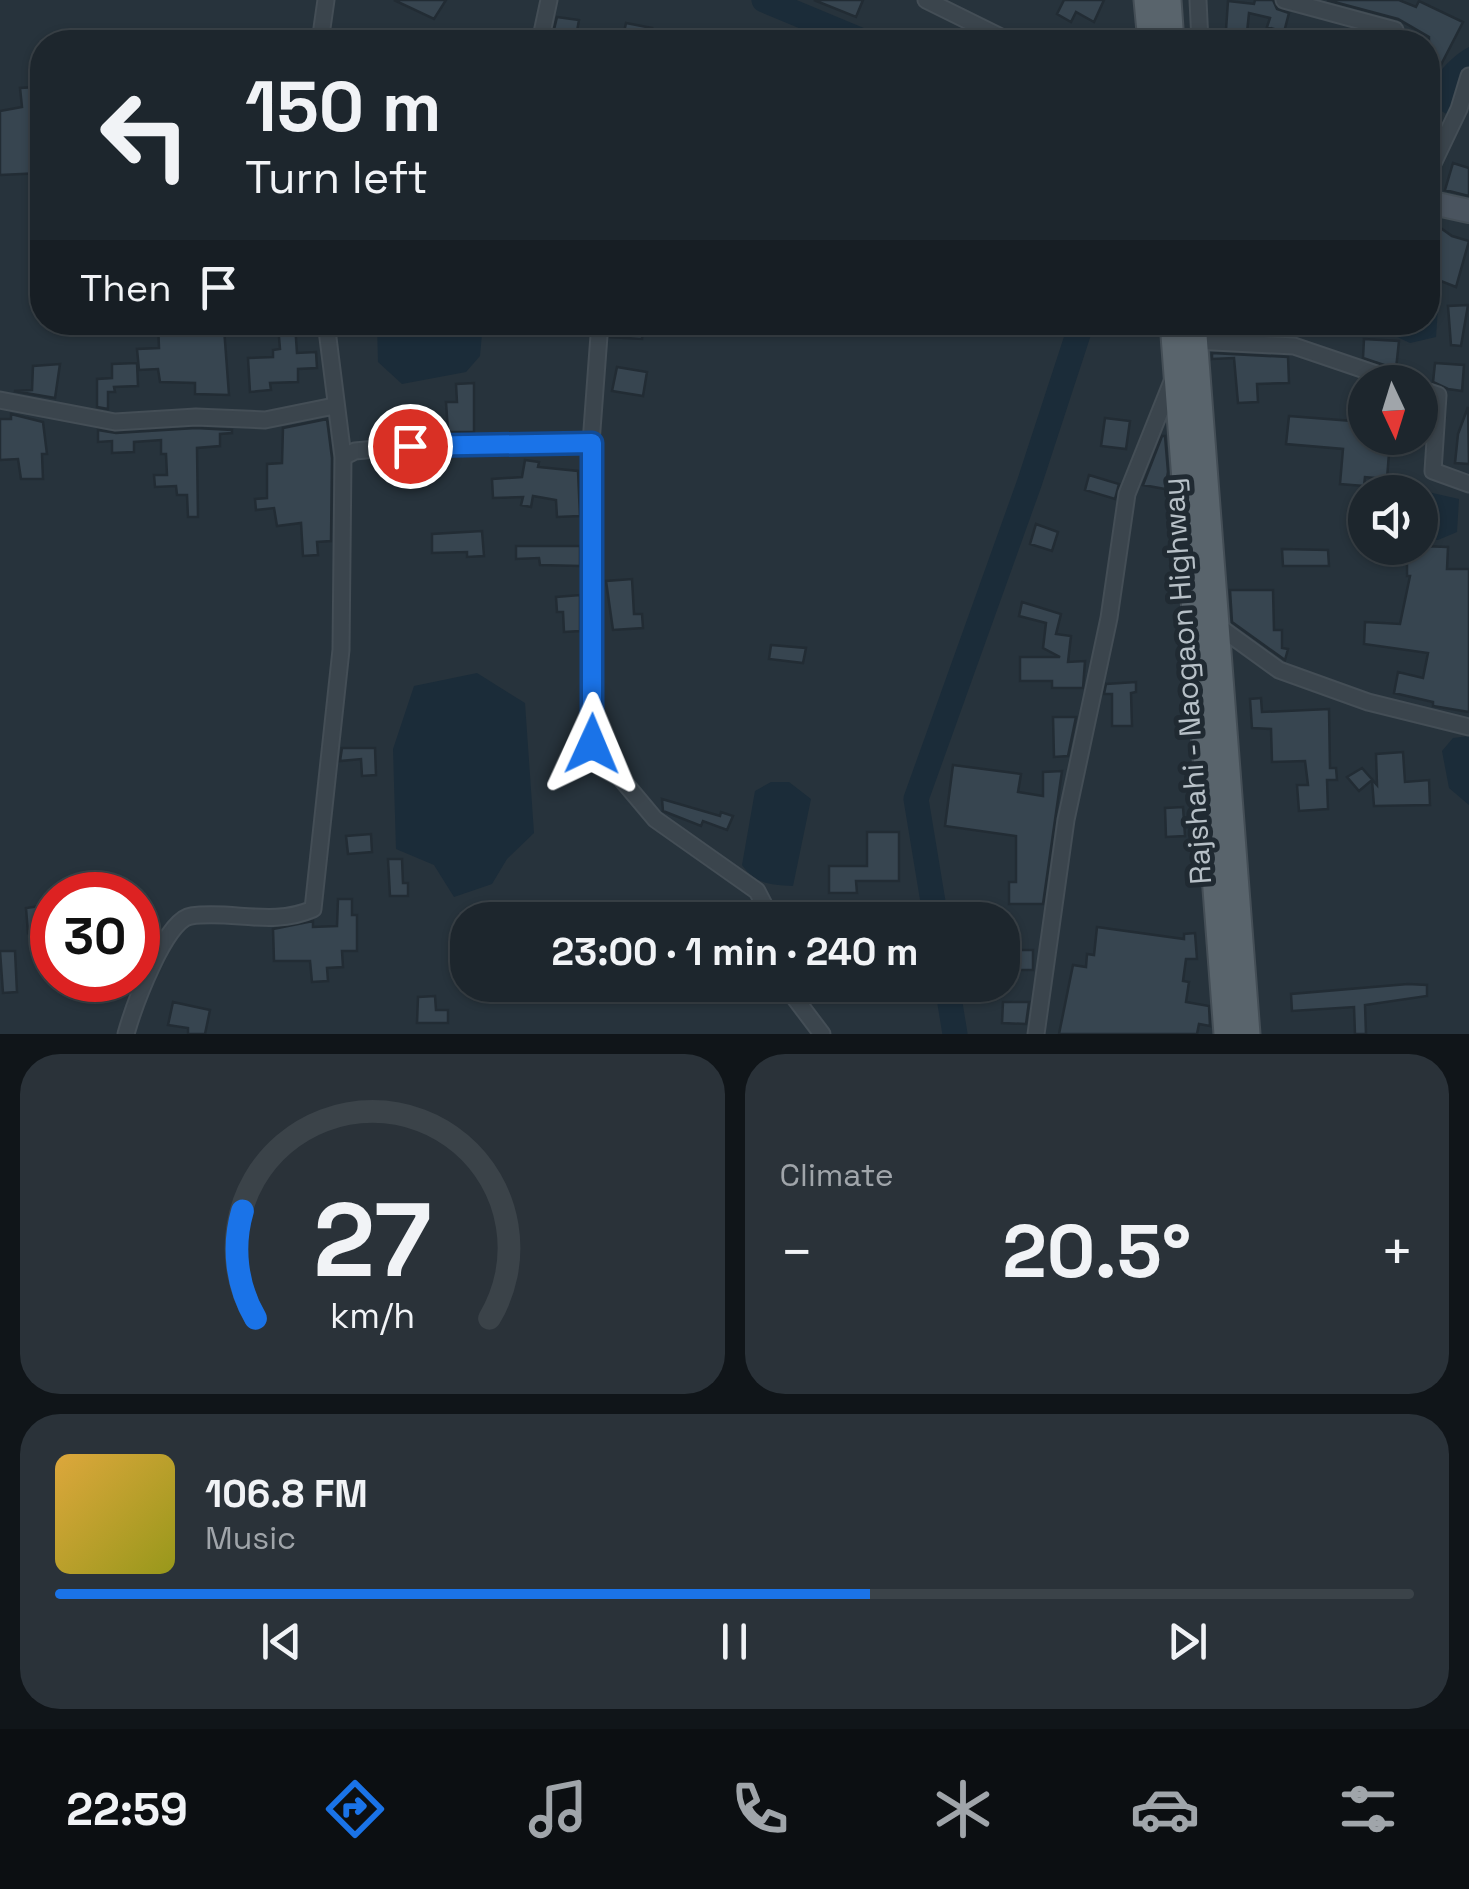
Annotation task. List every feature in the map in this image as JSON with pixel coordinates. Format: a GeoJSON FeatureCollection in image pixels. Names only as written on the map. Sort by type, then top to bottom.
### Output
{"type":"FeatureCollection","features":[{"type":"Feature","properties":{"kind":"main road"},"geometry":{"type":"LineString","coordinates":[[1147,0],[1149,30]]}},
{"type":"Feature","properties":{"kind":"main road"},"geometry":{"type":"LineString","coordinates":[[1168,0],[1171,30]]}},
{"type":"Feature","properties":{"kind":"main road"},"geometry":{"type":"LineString","coordinates":[[1440,205],[1469,211]]}},
{"type":"Feature","properties":{"kind":"main road","name":"Rajshahi - Naogaon Highway"},"geometry":{"type":"LineString","coordinates":[[1174,335],[1176,370],[1189,419],[1214,624],[1230,947],[1227,1034]]}},
{"type":"Feature","properties":{"kind":"main road","name":"Rajshahi - Naogaon Highway"},"geometry":{"type":"LineString","coordinates":[[1193,335],[1189,419],[1230,947],[1247,1034]]}},
{"type":"Feature","properties":{"kind":"street"},"geometry":{"type":"LineString","coordinates":[[322,30],[326,0]]}},
{"type":"Feature","properties":{"kind":"street"},"geometry":{"type":"LineString","coordinates":[[543,30],[549,0]]}},
{"type":"Feature","properties":{"kind":"street"},"geometry":{"type":"LineString","coordinates":[[926,0],[987,30]]}},
{"type":"Feature","properties":{"kind":"street"},"geometry":{"type":"LineString","coordinates":[[1198,0],[1199,30]]}},
{"type":"Feature","properties":{"kind":"street"},"geometry":{"type":"LineString","coordinates":[[1284,0],[1395,30]]}},
{"type":"Feature","properties":{"kind":"street"},"geometry":{"type":"LineString","coordinates":[[1440,149],[1459,110],[1469,76]]}},
{"type":"Feature","properties":{"kind":"street"},"geometry":{"type":"LineString","coordinates":[[126,1034],[170,929],[187,916],[289,920],[313,909],[340,650],[343,457],[327,335]]}},
{"type":"Feature","properties":{"kind":"street"},"geometry":{"type":"LineString","coordinates":[[599,335],[592,443],[592,744],[655,819],[757,891],[763,902]]}},
{"type":"Feature","properties":{"kind":"street"},"geometry":{"type":"LineString","coordinates":[[1215,335],[1294,346],[1350,365]]}},
{"type":"Feature","properties":{"kind":"street"},"geometry":{"type":"LineString","coordinates":[[1036,1034],[1066,820],[1109,618],[1127,494],[1176,370]]}},
{"type":"Feature","properties":{"kind":"street"},"geometry":{"type":"LineString","coordinates":[[0,400],[115,422],[196,417],[265,420],[334,406]]}},
{"type":"Feature","properties":{"kind":"street"},"geometry":{"type":"LineString","coordinates":[[343,457],[355,452],[438,443],[592,443]]}},
{"type":"Feature","properties":{"kind":"street"},"geometry":{"type":"LineString","coordinates":[[1434,455],[1433,472],[1469,484]]}},
{"type":"Feature","properties":{"kind":"street"},"geometry":{"type":"LineString","coordinates":[[1214,624],[1279,670],[1368,702],[1469,726]]}},
{"type":"Feature","properties":{"kind":"street"},"geometry":{"type":"LineString","coordinates":[[798,1002],[822,1034]]}},
{"type":"Feature","properties":{"kind":"water"},"geometry":{"type":"Polygon","coordinates":[[[1469,47],[1469,92],[1449,115],[1440,109],[1440,73],[1469,47]]]}},
{"type":"Feature","properties":{"kind":"water"},"geometry":{"type":"Polygon","coordinates":[[[377,335],[482,335],[480,356],[466,372],[402,384],[378,362],[377,335]]]}},
{"type":"Feature","properties":{"kind":"water"},"geometry":{"type":"Polygon","coordinates":[[[1393,335],[1436,335],[1436,337],[1410,343],[1393,335]]]}},
{"type":"Feature","properties":{"kind":"water"},"geometry":{"type":"Polygon","coordinates":[[[1438,494],[1459,499],[1457,532],[1438,540],[1438,494]]]}},
{"type":"Feature","properties":{"kind":"water"},"geometry":{"type":"Polygon","coordinates":[[[477,673],[525,703],[534,833],[507,859],[492,884],[454,897],[434,865],[396,849],[393,749],[414,686],[477,673]]]}},
{"type":"Feature","properties":{"kind":"water"},"geometry":{"type":"Polygon","coordinates":[[[1469,736],[1469,805],[1449,788],[1442,751],[1453,738],[1469,736]]]}},
{"type":"Feature","properties":{"kind":"water"},"geometry":{"type":"Polygon","coordinates":[[[771,782],[789,782],[811,799],[793,886],[764,882],[742,865],[755,791],[771,782]]]}},
{"type":"Feature","properties":{"kind":"building"},"geometry":{"type":"Polygon","coordinates":[[[394,0],[446,0],[434,19],[394,0]]]}},
{"type":"Feature","properties":{"kind":"building"},"geometry":{"type":"Polygon","coordinates":[[[814,0],[863,0],[856,17],[814,0]]]}},
{"type":"Feature","properties":{"kind":"building"},"geometry":{"type":"Polygon","coordinates":[[[1064,0],[1104,0],[1094,22],[1076,12],[1071,22],[1057,14],[1064,0]]]}},
{"type":"Feature","properties":{"kind":"building"},"geometry":{"type":"Polygon","coordinates":[[[1255,0],[1273,0],[1277,9],[1289,13],[1285,30],[1267,27],[1270,18],[1249,13],[1247,30],[1226,30],[1228,1],[1254,4],[1255,0]]]}},
{"type":"Feature","properties":{"kind":"building"},"geometry":{"type":"Polygon","coordinates":[[[1327,0],[1399,0],[1416,7],[1419,1],[1463,22],[1440,67],[1440,30],[1417,30],[1398,19],[1327,0]]]}},
{"type":"Feature","properties":{"kind":"building"},"geometry":{"type":"Polygon","coordinates":[[[557,17],[579,20],[577,30],[554,30],[557,17]]]}},
{"type":"Feature","properties":{"kind":"building"},"geometry":{"type":"Polygon","coordinates":[[[626,23],[652,28],[652,30],[625,30],[626,23]]]}},
{"type":"Feature","properties":{"kind":"building"},"geometry":{"type":"Polygon","coordinates":[[[30,87],[30,174],[0,175],[0,111],[22,107],[20,88],[30,87]]]}},
{"type":"Feature","properties":{"kind":"building"},"geometry":{"type":"Polygon","coordinates":[[[1453,163],[1469,168],[1469,196],[1445,190],[1453,163]]]}},
{"type":"Feature","properties":{"kind":"building"},"geometry":{"type":"Polygon","coordinates":[[[1440,228],[1469,241],[1456,287],[1440,281],[1440,228]]]}},
{"type":"Feature","properties":{"kind":"building"},"geometry":{"type":"Polygon","coordinates":[[[1468,305],[1461,346],[1451,345],[1448,306],[1468,305]]]}},
{"type":"Feature","properties":{"kind":"building"},"geometry":{"type":"Polygon","coordinates":[[[158,335],[225,335],[229,395],[195,394],[195,383],[160,382],[158,369],[139,370],[137,349],[159,348],[158,335]]]}},
{"type":"Feature","properties":{"kind":"building"},"geometry":{"type":"Polygon","coordinates":[[[279,335],[296,335],[297,353],[316,352],[317,368],[298,369],[298,382],[270,383],[271,390],[250,392],[248,358],[273,357],[273,350],[280,349],[279,335]]]}},
{"type":"Feature","properties":{"kind":"building"},"geometry":{"type":"Polygon","coordinates":[[[610,335],[642,335],[642,339],[610,335]]]}},
{"type":"Feature","properties":{"kind":"building"},"geometry":{"type":"Polygon","coordinates":[[[1364,339],[1399,341],[1396,365],[1363,358],[1364,339]]]}},
{"type":"Feature","properties":{"kind":"building"},"geometry":{"type":"Polygon","coordinates":[[[1212,353],[1288,357],[1289,383],[1257,384],[1258,402],[1238,403],[1234,358],[1212,359],[1212,353]]]}},
{"type":"Feature","properties":{"kind":"building"},"geometry":{"type":"Polygon","coordinates":[[[137,363],[138,386],[114,387],[115,392],[108,392],[108,409],[97,407],[97,379],[112,378],[112,364],[137,363]]]}},
{"type":"Feature","properties":{"kind":"building"},"geometry":{"type":"Polygon","coordinates":[[[1435,363],[1464,365],[1462,391],[1438,384],[1438,365],[1435,363]]]}},
{"type":"Feature","properties":{"kind":"building"},"geometry":{"type":"Polygon","coordinates":[[[60,364],[55,398],[14,391],[32,390],[33,366],[60,364]]]}},
{"type":"Feature","properties":{"kind":"building"},"geometry":{"type":"Polygon","coordinates":[[[617,367],[647,372],[643,396],[612,391],[617,367]]]}},
{"type":"Feature","properties":{"kind":"building"},"geometry":{"type":"Polygon","coordinates":[[[474,383],[474,432],[448,432],[446,402],[457,402],[456,384],[474,383]]]}},
{"type":"Feature","properties":{"kind":"building"},"geometry":{"type":"Polygon","coordinates":[[[1468,407],[1469,464],[1455,463],[1458,434],[1468,407]]]}},
{"type":"Feature","properties":{"kind":"building"},"geometry":{"type":"Polygon","coordinates":[[[11,414],[43,422],[47,454],[42,454],[43,479],[21,479],[18,459],[0,460],[0,419],[11,419],[11,414]]]}},
{"type":"Feature","properties":{"kind":"building"},"geometry":{"type":"Polygon","coordinates":[[[1289,416],[1348,421],[1348,455],[1389,455],[1387,475],[1348,475],[1348,485],[1340,484],[1343,449],[1286,444],[1289,416]]]}},
{"type":"Feature","properties":{"kind":"building"},"geometry":{"type":"Polygon","coordinates":[[[1105,418],[1130,421],[1126,449],[1101,446],[1105,418]]]}},
{"type":"Feature","properties":{"kind":"building"},"geometry":{"type":"Polygon","coordinates":[[[327,419],[332,458],[331,541],[317,542],[318,555],[303,556],[301,523],[277,526],[274,508],[256,510],[255,499],[267,498],[267,464],[282,463],[283,428],[327,419]]]}},
{"type":"Feature","properties":{"kind":"building"},"geometry":{"type":"Polygon","coordinates":[[[98,430],[116,433],[232,430],[220,434],[220,446],[197,448],[198,517],[188,517],[187,495],[177,495],[176,486],[155,487],[154,475],[167,475],[161,440],[134,442],[134,452],[112,453],[112,441],[98,442],[98,430]]]}},
{"type":"Feature","properties":{"kind":"building"},"geometry":{"type":"Polygon","coordinates":[[[1162,436],[1168,472],[1165,489],[1143,485],[1162,436]]]}},
{"type":"Feature","properties":{"kind":"building"},"geometry":{"type":"Polygon","coordinates":[[[525,460],[539,462],[538,467],[578,471],[580,516],[557,517],[556,500],[533,496],[531,507],[521,505],[523,497],[493,498],[492,479],[522,477],[525,460]]]}},
{"type":"Feature","properties":{"kind":"building"},"geometry":{"type":"Polygon","coordinates":[[[1089,475],[1119,484],[1115,499],[1085,490],[1089,475]]]}},
{"type":"Feature","properties":{"kind":"building"},"geometry":{"type":"Polygon","coordinates":[[[1036,524],[1058,532],[1052,551],[1030,544],[1036,524]]]}},
{"type":"Feature","properties":{"kind":"building"},"geometry":{"type":"Polygon","coordinates":[[[482,531],[484,556],[467,557],[467,552],[432,553],[432,534],[482,531]]]}},
{"type":"Feature","properties":{"kind":"building"},"geometry":{"type":"Polygon","coordinates":[[[516,546],[580,546],[580,566],[540,565],[539,558],[516,559],[516,546]]]}},
{"type":"Feature","properties":{"kind":"building"},"geometry":{"type":"Polygon","coordinates":[[[1438,547],[1448,547],[1447,569],[1469,569],[1469,712],[1433,706],[1433,702],[1394,693],[1398,672],[1423,678],[1428,653],[1364,644],[1365,622],[1400,624],[1407,565],[1438,565],[1438,547]]]}},
{"type":"Feature","properties":{"kind":"building"},"geometry":{"type":"Polygon","coordinates":[[[1282,549],[1328,550],[1329,566],[1283,566],[1282,549]]]}},
{"type":"Feature","properties":{"kind":"building"},"geometry":{"type":"Polygon","coordinates":[[[632,579],[634,614],[642,614],[643,628],[613,630],[606,581],[632,579]]]}},
{"type":"Feature","properties":{"kind":"building"},"geometry":{"type":"Polygon","coordinates":[[[1230,590],[1273,590],[1274,630],[1282,630],[1282,648],[1288,649],[1285,660],[1232,622],[1230,590]]]}},
{"type":"Feature","properties":{"kind":"building"},"geometry":{"type":"Polygon","coordinates":[[[580,595],[580,631],[564,632],[563,612],[557,612],[556,597],[580,595]]]}},
{"type":"Feature","properties":{"kind":"building"},"geometry":{"type":"Polygon","coordinates":[[[1022,602],[1061,614],[1056,634],[1071,636],[1068,662],[1085,661],[1083,688],[1052,688],[1052,681],[1020,681],[1020,657],[1060,657],[1043,648],[1046,623],[1019,616],[1022,602]]]}},
{"type":"Feature","properties":{"kind":"building"},"geometry":{"type":"Polygon","coordinates":[[[771,645],[806,648],[803,663],[769,659],[771,645]]]}},
{"type":"Feature","properties":{"kind":"building"},"geometry":{"type":"Polygon","coordinates":[[[1136,682],[1136,692],[1131,693],[1132,726],[1112,726],[1112,694],[1104,694],[1106,684],[1136,682]]]}},
{"type":"Feature","properties":{"kind":"building"},"geometry":{"type":"Polygon","coordinates":[[[1261,698],[1262,712],[1329,709],[1330,768],[1336,768],[1337,780],[1327,780],[1328,809],[1299,811],[1297,785],[1308,785],[1305,761],[1272,762],[1271,729],[1252,728],[1250,699],[1261,698]]]}},
{"type":"Feature","properties":{"kind":"building"},"geometry":{"type":"Polygon","coordinates":[[[1053,717],[1076,717],[1068,756],[1054,757],[1053,717]]]}},
{"type":"Feature","properties":{"kind":"building"},"geometry":{"type":"Polygon","coordinates":[[[342,748],[375,748],[376,775],[362,776],[361,759],[340,761],[342,748]]]}},
{"type":"Feature","properties":{"kind":"building"},"geometry":{"type":"Polygon","coordinates":[[[1403,752],[1405,782],[1429,780],[1430,805],[1374,806],[1372,780],[1359,791],[1347,777],[1362,768],[1377,785],[1376,754],[1403,752]]]}},
{"type":"Feature","properties":{"kind":"building"},"geometry":{"type":"Polygon","coordinates":[[[953,765],[1021,774],[1018,792],[1043,796],[1043,772],[1062,771],[1043,904],[1009,902],[1009,882],[1016,882],[1016,836],[945,826],[953,765]]]}},
{"type":"Feature","properties":{"kind":"building"},"geometry":{"type":"Polygon","coordinates":[[[662,799],[720,816],[721,812],[733,816],[727,830],[703,821],[701,826],[663,811],[662,799]]]}},
{"type":"Feature","properties":{"kind":"building"},"geometry":{"type":"Polygon","coordinates":[[[1183,807],[1185,836],[1166,837],[1165,808],[1183,807]]]}},
{"type":"Feature","properties":{"kind":"building"},"geometry":{"type":"Polygon","coordinates":[[[867,832],[899,832],[899,881],[856,881],[857,893],[829,893],[829,866],[867,866],[867,832]]]}},
{"type":"Feature","properties":{"kind":"building"},"geometry":{"type":"Polygon","coordinates":[[[371,834],[372,852],[348,854],[346,836],[371,834]]]}},
{"type":"Feature","properties":{"kind":"building"},"geometry":{"type":"Polygon","coordinates":[[[388,859],[402,859],[408,896],[390,896],[388,859]]]}},
{"type":"Feature","properties":{"kind":"building"},"geometry":{"type":"Polygon","coordinates":[[[338,899],[352,899],[352,915],[357,915],[357,951],[342,951],[343,967],[327,968],[328,981],[312,982],[310,961],[274,961],[273,929],[313,921],[313,927],[337,926],[338,899]]]}},
{"type":"Feature","properties":{"kind":"building"},"geometry":{"type":"Polygon","coordinates":[[[30,907],[30,933],[28,933],[26,908],[30,907]]]}},
{"type":"Feature","properties":{"kind":"building"},"geometry":{"type":"Polygon","coordinates":[[[1097,927],[1184,939],[1184,934],[1195,933],[1197,959],[1186,959],[1183,981],[1189,982],[1186,1002],[1209,1006],[1210,1026],[1199,1024],[1197,1034],[1059,1034],[1073,965],[1086,967],[1087,954],[1094,955],[1097,927]]]}},
{"type":"Feature","properties":{"kind":"building"},"geometry":{"type":"Polygon","coordinates":[[[1020,950],[1033,950],[1033,970],[1020,970],[1020,950]]]}},
{"type":"Feature","properties":{"kind":"building"},"geometry":{"type":"Polygon","coordinates":[[[0,951],[15,951],[17,992],[3,993],[0,951]]]}},
{"type":"Feature","properties":{"kind":"building"},"geometry":{"type":"Polygon","coordinates":[[[1427,985],[1427,996],[1365,1005],[1366,1034],[1355,1034],[1354,1007],[1292,1011],[1291,994],[1427,985]]]}},
{"type":"Feature","properties":{"kind":"building"},"geometry":{"type":"Polygon","coordinates":[[[435,996],[436,1010],[448,1010],[448,1023],[417,1023],[418,997],[435,996]]]}},
{"type":"Feature","properties":{"kind":"building"},"geometry":{"type":"Polygon","coordinates":[[[173,1002],[210,1010],[205,1034],[188,1034],[188,1028],[168,1025],[173,1002]]]}},
{"type":"Feature","properties":{"kind":"building"},"geometry":{"type":"Polygon","coordinates":[[[1003,1002],[1029,1002],[1026,1024],[1002,1023],[1003,1002]]]}},
{"type":"Feature","properties":{"kind":"waterway"},"geometry":{"type":"LineString","coordinates":[[764,0],[836,30]]}},
{"type":"Feature","properties":{"kind":"waterway"},"geometry":{"type":"LineString","coordinates":[[933,902],[916,799],[1029,484],[1078,335]]}},
{"type":"Feature","properties":{"kind":"waterway"},"geometry":{"type":"LineString","coordinates":[[950,1002],[955,1034]]}},
{"type":"Feature","properties":{"kind":"route"},"geometry":{"type":"LineString","coordinates":[[410,446],[592,443],[592,744]]}}]}
